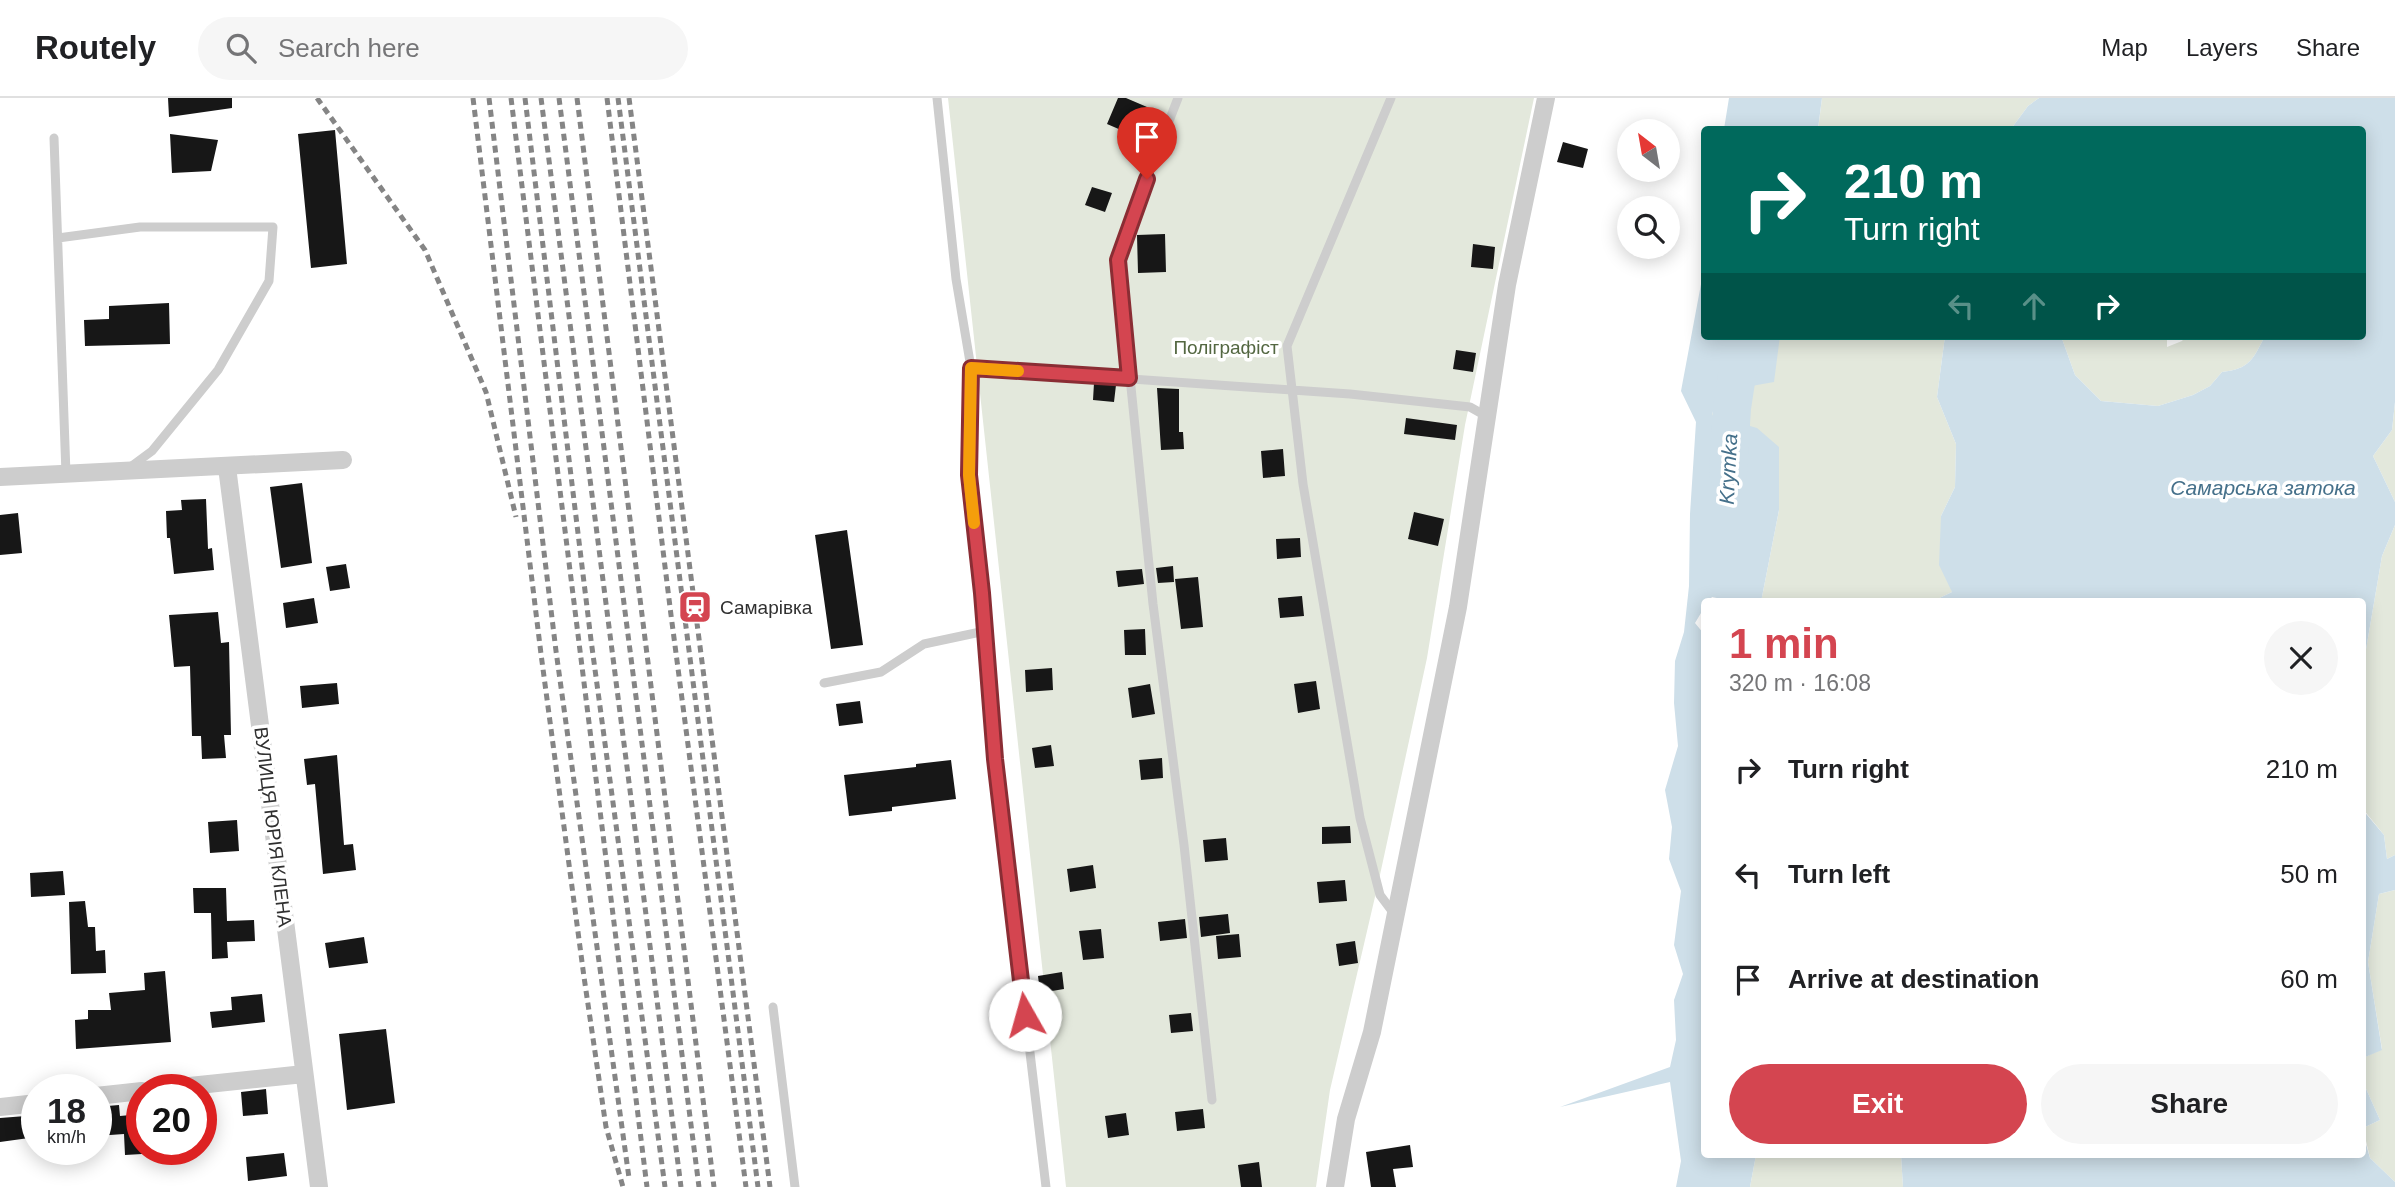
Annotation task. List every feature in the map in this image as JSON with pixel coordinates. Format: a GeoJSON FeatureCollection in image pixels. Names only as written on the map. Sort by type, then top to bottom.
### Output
{"type":"FeatureCollection","features":[{"type":"Feature","properties":{"kind":"street"},"geometry":{"type":"LineString","coordinates":[[1335,1187],[1346,1119],[1372,1032],[1458,607],[1507,285],[1546,98]]}},
{"type":"Feature","properties":{"kind":"street"},"geometry":{"type":"LineString","coordinates":[[0,477],[343,460]]}},
{"type":"Feature","properties":{"kind":"street","name":"ВУЛИЦЯ ЮРІЯ КЛЕНА"},"geometry":{"type":"LineString","coordinates":[[228,467],[318,1187]]}},
{"type":"Feature","properties":{"kind":"street"},"geometry":{"type":"LineString","coordinates":[[217,1083],[304,1074]]}},
{"type":"Feature","properties":{"kind":"street"},"geometry":{"type":"LineString","coordinates":[[0,1107],[21,1105]]}},
{"type":"Feature","properties":{"kind":"lane"},"geometry":{"type":"LineString","coordinates":[[937,98],[957,279],[971,368],[969,475],[995,759],[1046,1187]]}},
{"type":"Feature","properties":{"kind":"lane"},"geometry":{"type":"LineString","coordinates":[[1178,98],[1128,226],[1118,260],[1129,378],[1212,1100]]}},
{"type":"Feature","properties":{"kind":"lane"},"geometry":{"type":"LineString","coordinates":[[1391,98],[1287,346],[1303,484],[1360,818],[1380,895],[1395,915]]}},
{"type":"Feature","properties":{"kind":"lane"},"geometry":{"type":"LineString","coordinates":[[54,138],[66,474]]}},
{"type":"Feature","properties":{"kind":"lane"},"geometry":{"type":"LineString","coordinates":[[58,238],[140,227],[273,227],[269,281],[218,370],[152,451],[125,471]]}},
{"type":"Feature","properties":{"kind":"lane"},"geometry":{"type":"LineString","coordinates":[[971,368],[1292,390],[1470,407],[1486,416]]}},
{"type":"Feature","properties":{"kind":"lane"},"geometry":{"type":"LineString","coordinates":[[824,683],[881,672],[924,644],[985,631]]}},
{"type":"Feature","properties":{"kind":"lane"},"geometry":{"type":"LineString","coordinates":[[773,1007],[794,1187]]}},
{"type":"Feature","properties":{"kind":"green space","name":"Поліграфіст"},"geometry":{"type":"Polygon","coordinates":[[[948,98],[1534,98],[1465,425],[1427,658],[1330,1090],[1316,1187],[1066,1187],[948,98]]]}},
{"type":"Feature","properties":{"kind":"green space"},"geometry":{"type":"Polygon","coordinates":[[[1822,98],[2039,98],[2028,106],[2013,126],[1818,126],[1822,98]]]}},
{"type":"Feature","properties":{"kind":"green space"},"geometry":{"type":"Polygon","coordinates":[[[1779,340],[1944,340],[1937,397],[1956,444],[1955,487],[1941,516],[1952,592],[1939,598],[1762,598],[1779,510],[1712,415],[1718,392],[1778,346],[1779,340]]]}},
{"type":"Feature","properties":{"kind":"green space"},"geometry":{"type":"Polygon","coordinates":[[[2062,340],[2167,340],[2167,347],[2183,340],[2263,340],[2250,362],[2222,372],[2210,386],[2193,395],[2158,406],[2101,401],[2075,375],[2062,340]]]}},
{"type":"Feature","properties":{"kind":"green space"},"geometry":{"type":"Polygon","coordinates":[[[2395,402],[2395,502],[2373,456],[2392,430],[2395,402]]]}},
{"type":"Feature","properties":{"kind":"green space"},"geometry":{"type":"Polygon","coordinates":[[[2395,525],[2395,855],[2387,859],[2384,835],[2366,813],[2366,649],[2382,556],[2395,525]]]}},
{"type":"Feature","properties":{"kind":"green space"},"geometry":{"type":"Polygon","coordinates":[[[2395,890],[2395,1182],[2370,1158],[2366,1141],[2366,1127],[2380,1120],[2366,1089],[2366,1057],[2382,1049],[2368,962],[2379,894],[2395,890]]]}},
{"type":"Feature","properties":{"kind":"green space"},"geometry":{"type":"Polygon","coordinates":[[[1755,1158],[1901,1158],[1903,1187],[1750,1187],[1755,1158]]]}},
{"type":"Feature","properties":{"kind":"water"},"geometry":{"type":"Polygon","coordinates":[[[1729,98],[1822,98],[1818,126],[1724,126],[1729,98]]]}},
{"type":"Feature","properties":{"kind":"water","name":"Самарська затока"},"geometry":{"type":"Polygon","coordinates":[[[2039,98],[2395,98],[2395,402],[2392,430],[2373,456],[2395,502],[2395,525],[2382,556],[2366,649],[2366,598],[1939,598],[1952,592],[1939,565],[1941,516],[1955,487],[1956,444],[1937,397],[1944,340],[2062,340],[2075,375],[2101,401],[2158,406],[2193,395],[2210,386],[2222,372],[2250,362],[2263,340],[2366,340],[2366,126],[2013,126],[2028,106],[2039,98]]]}},
{"type":"Feature","properties":{"kind":"water"},"geometry":{"type":"Polygon","coordinates":[[[1701,284],[1701,340],[1779,340],[1774,382],[1718,392],[1712,415],[1757,428],[1779,447],[1779,510],[1762,598],[1701,598],[1701,613],[1695,623],[1701,630],[1701,1158],[1755,1158],[1750,1187],[1676,1187],[1681,1161],[1670,1082],[1560,1107],[1670,1067],[1676,1040],[1674,1000],[1683,974],[1674,945],[1681,891],[1669,859],[1672,827],[1665,790],[1678,746],[1674,703],[1675,661],[1684,632],[1689,586],[1696,422],[1681,391],[1701,284]]]}},
{"type":"Feature","properties":{"kind":"water"},"geometry":{"type":"Polygon","coordinates":[[[2366,814],[2384,835],[2387,859],[2395,855],[2395,890],[2379,894],[2368,962],[2382,1050],[2366,1057],[2366,814]]]}},
{"type":"Feature","properties":{"kind":"water"},"geometry":{"type":"Polygon","coordinates":[[[2366,1089],[2380,1120],[2366,1126],[2366,1089]]]}},
{"type":"Feature","properties":{"kind":"water"},"geometry":{"type":"Polygon","coordinates":[[[2366,1144],[2370,1158],[2395,1182],[2395,1187],[1903,1187],[1901,1158],[2366,1158],[2366,1144]]]}},
{"type":"Feature","properties":{"kind":"building"},"geometry":{"type":"Polygon","coordinates":[[[168,98],[232,98],[232,108],[169,117],[168,98]]]}},
{"type":"Feature","properties":{"kind":"building"},"geometry":{"type":"Polygon","coordinates":[[[1118,98],[1126,98],[1147,107],[1135,136],[1107,124],[1118,98]]]}},
{"type":"Feature","properties":{"kind":"building"},"geometry":{"type":"Polygon","coordinates":[[[335,130],[347,264],[311,268],[298,134],[335,130]]]}},
{"type":"Feature","properties":{"kind":"building"},"geometry":{"type":"Polygon","coordinates":[[[170,134],[218,140],[211,171],[172,173],[170,134]]]}},
{"type":"Feature","properties":{"kind":"building"},"geometry":{"type":"Polygon","coordinates":[[[1563,142],[1588,149],[1583,168],[1557,162],[1563,142]]]}},
{"type":"Feature","properties":{"kind":"building"},"geometry":{"type":"Polygon","coordinates":[[[1092,187],[1112,193],[1105,212],[1085,205],[1092,187]]]}},
{"type":"Feature","properties":{"kind":"building"},"geometry":{"type":"Polygon","coordinates":[[[1165,234],[1166,272],[1138,273],[1137,235],[1165,234]]]}},
{"type":"Feature","properties":{"kind":"building"},"geometry":{"type":"Polygon","coordinates":[[[1473,244],[1495,247],[1493,269],[1471,267],[1473,244]]]}},
{"type":"Feature","properties":{"kind":"building"},"geometry":{"type":"Polygon","coordinates":[[[169,303],[170,344],[85,346],[84,320],[109,319],[109,306],[169,303]]]}},
{"type":"Feature","properties":{"kind":"building"},"geometry":{"type":"Polygon","coordinates":[[[1456,350],[1476,353],[1473,372],[1453,369],[1456,350]]]}},
{"type":"Feature","properties":{"kind":"building"},"geometry":{"type":"Polygon","coordinates":[[[1094,383],[1116,385],[1114,402],[1093,400],[1094,383]]]}},
{"type":"Feature","properties":{"kind":"building"},"geometry":{"type":"Polygon","coordinates":[[[1157,388],[1179,389],[1179,432],[1183,432],[1184,449],[1161,450],[1157,388]]]}},
{"type":"Feature","properties":{"kind":"building"},"geometry":{"type":"Polygon","coordinates":[[[1406,418],[1457,425],[1455,440],[1404,434],[1406,418]]]}},
{"type":"Feature","properties":{"kind":"building"},"geometry":{"type":"Polygon","coordinates":[[[1283,449],[1285,476],[1263,478],[1261,451],[1283,449]]]}},
{"type":"Feature","properties":{"kind":"building"},"geometry":{"type":"Polygon","coordinates":[[[302,483],[312,563],[281,568],[270,487],[302,483]]]}},
{"type":"Feature","properties":{"kind":"building"},"geometry":{"type":"Polygon","coordinates":[[[206,499],[208,549],[212,548],[214,570],[174,574],[170,538],[167,538],[166,511],[182,510],[181,500],[206,499]]]}},
{"type":"Feature","properties":{"kind":"building"},"geometry":{"type":"Polygon","coordinates":[[[1414,512],[1444,519],[1438,546],[1408,539],[1414,512]]]}},
{"type":"Feature","properties":{"kind":"building"},"geometry":{"type":"Polygon","coordinates":[[[18,513],[22,553],[0,555],[0,515],[18,513]]]}},
{"type":"Feature","properties":{"kind":"building"},"geometry":{"type":"Polygon","coordinates":[[[847,530],[863,645],[831,649],[815,535],[847,530]]]}},
{"type":"Feature","properties":{"kind":"building"},"geometry":{"type":"Polygon","coordinates":[[[1300,538],[1301,557],[1277,559],[1276,539],[1300,538]]]}},
{"type":"Feature","properties":{"kind":"building"},"geometry":{"type":"Polygon","coordinates":[[[346,564],[350,588],[330,591],[326,567],[346,564]]]}},
{"type":"Feature","properties":{"kind":"building"},"geometry":{"type":"Polygon","coordinates":[[[1173,566],[1174,582],[1158,583],[1156,568],[1173,566]]]}},
{"type":"Feature","properties":{"kind":"building"},"geometry":{"type":"Polygon","coordinates":[[[1142,569],[1144,584],[1118,587],[1116,571],[1142,569]]]}},
{"type":"Feature","properties":{"kind":"building"},"geometry":{"type":"Polygon","coordinates":[[[1198,577],[1203,627],[1181,629],[1175,579],[1198,577]]]}},
{"type":"Feature","properties":{"kind":"building"},"geometry":{"type":"Polygon","coordinates":[[[1302,596],[1304,616],[1280,618],[1278,598],[1302,596]]]}},
{"type":"Feature","properties":{"kind":"building"},"geometry":{"type":"Polygon","coordinates":[[[314,598],[318,623],[286,628],[283,603],[314,598]]]}},
{"type":"Feature","properties":{"kind":"building"},"geometry":{"type":"Polygon","coordinates":[[[218,612],[221,643],[229,642],[231,735],[224,735],[226,758],[202,759],[201,736],[192,736],[190,666],[174,667],[169,615],[218,612]]]}},
{"type":"Feature","properties":{"kind":"building"},"geometry":{"type":"Polygon","coordinates":[[[1145,629],[1146,655],[1125,655],[1124,630],[1145,629]]]}},
{"type":"Feature","properties":{"kind":"building"},"geometry":{"type":"Polygon","coordinates":[[[1052,668],[1053,690],[1026,692],[1025,670],[1052,668]]]}},
{"type":"Feature","properties":{"kind":"building"},"geometry":{"type":"Polygon","coordinates":[[[1316,681],[1320,709],[1298,713],[1294,684],[1316,681]]]}},
{"type":"Feature","properties":{"kind":"building"},"geometry":{"type":"Polygon","coordinates":[[[337,683],[339,704],[302,708],[300,686],[337,683]]]}},
{"type":"Feature","properties":{"kind":"building"},"geometry":{"type":"Polygon","coordinates":[[[1150,684],[1155,714],[1132,718],[1128,688],[1150,684]]]}},
{"type":"Feature","properties":{"kind":"building"},"geometry":{"type":"Polygon","coordinates":[[[860,701],[863,723],[839,726],[836,704],[860,701]]]}},
{"type":"Feature","properties":{"kind":"building"},"geometry":{"type":"Polygon","coordinates":[[[1051,745],[1054,766],[1035,768],[1032,748],[1051,745]]]}},
{"type":"Feature","properties":{"kind":"building"},"geometry":{"type":"Polygon","coordinates":[[[337,755],[344,845],[353,844],[356,870],[323,874],[315,784],[307,785],[304,759],[337,755]]]}},
{"type":"Feature","properties":{"kind":"building"},"geometry":{"type":"Polygon","coordinates":[[[1162,758],[1163,778],[1141,780],[1139,760],[1162,758]]]}},
{"type":"Feature","properties":{"kind":"building"},"geometry":{"type":"Polygon","coordinates":[[[951,760],[956,799],[892,807],[892,811],[849,816],[844,775],[951,760]]]}},
{"type":"Feature","properties":{"kind":"building"},"geometry":{"type":"Polygon","coordinates":[[[237,820],[239,851],[210,853],[208,822],[237,820]]]}},
{"type":"Feature","properties":{"kind":"building"},"geometry":{"type":"Polygon","coordinates":[[[1350,826],[1351,843],[1322,844],[1322,827],[1350,826]]]}},
{"type":"Feature","properties":{"kind":"building"},"geometry":{"type":"Polygon","coordinates":[[[1226,838],[1228,860],[1205,862],[1203,840],[1226,838]]]}},
{"type":"Feature","properties":{"kind":"building"},"geometry":{"type":"Polygon","coordinates":[[[1093,865],[1096,888],[1070,892],[1067,869],[1093,865]]]}},
{"type":"Feature","properties":{"kind":"building"},"geometry":{"type":"Polygon","coordinates":[[[63,871],[65,895],[31,897],[30,873],[63,871]]]}},
{"type":"Feature","properties":{"kind":"building"},"geometry":{"type":"Polygon","coordinates":[[[1345,880],[1347,901],[1319,903],[1317,882],[1345,880]]]}},
{"type":"Feature","properties":{"kind":"building"},"geometry":{"type":"Polygon","coordinates":[[[193,888],[226,888],[227,921],[254,920],[255,941],[227,942],[228,958],[212,959],[211,913],[194,913],[193,888]]]}},
{"type":"Feature","properties":{"kind":"building"},"geometry":{"type":"Polygon","coordinates":[[[85,901],[88,927],[95,927],[96,951],[105,950],[106,973],[71,974],[69,902],[85,901]]]}},
{"type":"Feature","properties":{"kind":"building"},"geometry":{"type":"Polygon","coordinates":[[[1228,914],[1230,933],[1201,937],[1199,917],[1228,914]]]}},
{"type":"Feature","properties":{"kind":"building"},"geometry":{"type":"Polygon","coordinates":[[[1185,919],[1187,938],[1160,941],[1158,922],[1185,919]]]}},
{"type":"Feature","properties":{"kind":"building"},"geometry":{"type":"Polygon","coordinates":[[[1101,929],[1104,958],[1083,960],[1079,931],[1101,929]]]}},
{"type":"Feature","properties":{"kind":"building"},"geometry":{"type":"Polygon","coordinates":[[[1239,934],[1241,957],[1218,959],[1216,936],[1239,934]]]}},
{"type":"Feature","properties":{"kind":"building"},"geometry":{"type":"Polygon","coordinates":[[[364,937],[368,963],[329,968],[325,943],[364,937]]]}},
{"type":"Feature","properties":{"kind":"building"},"geometry":{"type":"Polygon","coordinates":[[[1355,941],[1358,963],[1339,966],[1336,944],[1355,941]]]}},
{"type":"Feature","properties":{"kind":"building"},"geometry":{"type":"Polygon","coordinates":[[[165,971],[171,1042],[76,1049],[75,1020],[88,1019],[88,1010],[111,1010],[109,993],[145,990],[144,973],[165,971]]]}},
{"type":"Feature","properties":{"kind":"building"},"geometry":{"type":"Polygon","coordinates":[[[1062,972],[1064,989],[1040,993],[1038,976],[1062,972]]]}},
{"type":"Feature","properties":{"kind":"building"},"geometry":{"type":"Polygon","coordinates":[[[262,994],[265,1022],[212,1028],[210,1012],[232,1010],[231,997],[262,994]]]}},
{"type":"Feature","properties":{"kind":"building"},"geometry":{"type":"Polygon","coordinates":[[[1191,1013],[1193,1031],[1171,1033],[1169,1015],[1191,1013]]]}},
{"type":"Feature","properties":{"kind":"building"},"geometry":{"type":"Polygon","coordinates":[[[386,1029],[395,1103],[347,1110],[339,1034],[386,1029]]]}},
{"type":"Feature","properties":{"kind":"building"},"geometry":{"type":"Polygon","coordinates":[[[266,1089],[268,1114],[243,1116],[241,1092],[266,1089]]]}},
{"type":"Feature","properties":{"kind":"building"},"geometry":{"type":"Polygon","coordinates":[[[119,1105],[120,1116],[126,1115],[126,1155],[124,1134],[112,1135],[112,1106],[119,1105]]]}},
{"type":"Feature","properties":{"kind":"building"},"geometry":{"type":"Polygon","coordinates":[[[1203,1109],[1205,1128],[1177,1131],[1175,1112],[1203,1109]]]}},
{"type":"Feature","properties":{"kind":"building"},"geometry":{"type":"Polygon","coordinates":[[[1126,1113],[1129,1135],[1108,1138],[1105,1116],[1126,1113]]]}},
{"type":"Feature","properties":{"kind":"building"},"geometry":{"type":"Polygon","coordinates":[[[21,1116],[21,1139],[0,1142],[0,1118],[21,1116]]]}},
{"type":"Feature","properties":{"kind":"building"},"geometry":{"type":"Polygon","coordinates":[[[1410,1145],[1413,1167],[1393,1169],[1396,1187],[1371,1187],[1366,1152],[1410,1145]]]}},
{"type":"Feature","properties":{"kind":"building"},"geometry":{"type":"Polygon","coordinates":[[[284,1153],[287,1176],[248,1181],[246,1157],[284,1153]]]}},
{"type":"Feature","properties":{"kind":"building"},"geometry":{"type":"Polygon","coordinates":[[[1259,1162],[1262,1187],[1241,1187],[1238,1165],[1259,1162]]]}},
{"type":"Feature","properties":{"kind":"waterway","name":"Krymka"},"geometry":{"type":"LineString","coordinates":[[1728,473],[1732,408],[1742,340]]}},
{"type":"Feature","properties":{"kind":"railway"},"geometry":{"type":"LineString","coordinates":[[317,98],[425,250],[486,392],[516,517]]}},
{"type":"Feature","properties":{"kind":"railway"},"geometry":{"type":"LineString","coordinates":[[473,98],[541,654],[584,977],[606,1127],[623,1187]]}},
{"type":"Feature","properties":{"kind":"railway"},"geometry":{"type":"LineString","coordinates":[[489,98],[556,651],[629,1178]]}},
{"type":"Feature","properties":{"kind":"railway"},"geometry":{"type":"LineString","coordinates":[[511,98],[647,1187]]}},
{"type":"Feature","properties":{"kind":"railway"},"geometry":{"type":"LineString","coordinates":[[525,98],[591,640],[665,1187]]}},
{"type":"Feature","properties":{"kind":"railway"},"geometry":{"type":"LineString","coordinates":[[541,98],[681,1187]]}},
{"type":"Feature","properties":{"kind":"railway"},"geometry":{"type":"LineString","coordinates":[[559,98],[699,1187]]}},
{"type":"Feature","properties":{"kind":"railway"},"geometry":{"type":"LineString","coordinates":[[577,98],[714,1187]]}},
{"type":"Feature","properties":{"kind":"railway"},"geometry":{"type":"LineString","coordinates":[[607,98],[746,1187]]}},
{"type":"Feature","properties":{"kind":"railway"},"geometry":{"type":"LineString","coordinates":[[618,98],[758,1187]]}},
{"type":"Feature","properties":{"kind":"railway"},"geometry":{"type":"LineString","coordinates":[[629,98],[770,1187]]}},
{"type":"Feature","properties":{"kind":"slow traffic"},"geometry":{"type":"LineString","coordinates":[[974,523],[969,475],[971,368],[1018,371]]}},
{"type":"Feature","properties":{"kind":"place","name":"Самарівка"},"geometry":{"type":"Point","coordinates":[695,607]}},
{"type":"Feature","properties":{"kind":"route"},"geometry":{"type":"LineString","coordinates":[[1025,1015],[995,759],[982,593],[969,475],[971,368],[1129,378],[1118,260],[1147,179]]}}]}
